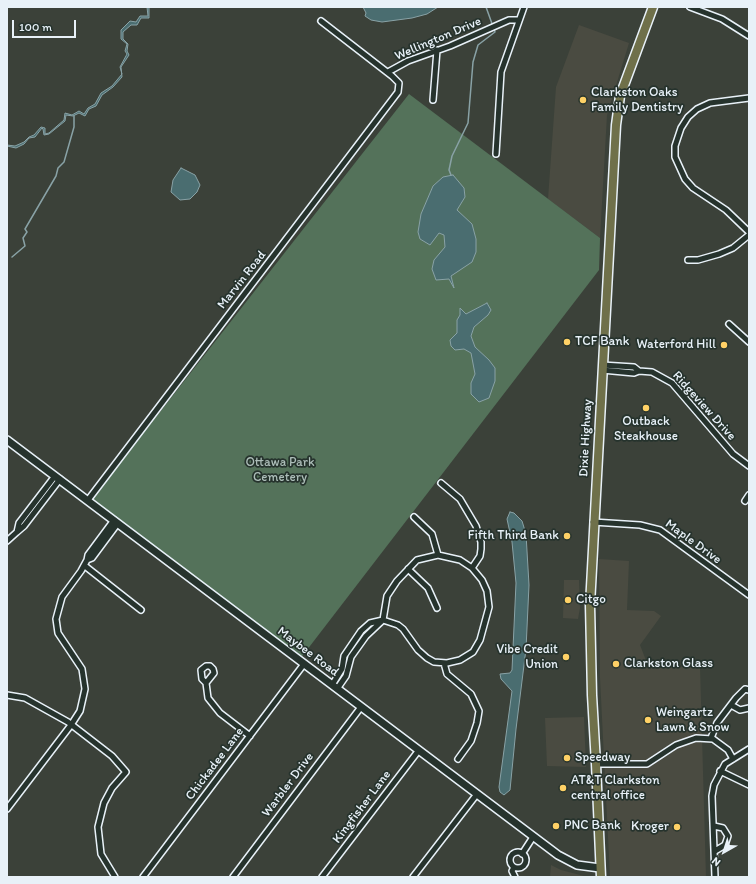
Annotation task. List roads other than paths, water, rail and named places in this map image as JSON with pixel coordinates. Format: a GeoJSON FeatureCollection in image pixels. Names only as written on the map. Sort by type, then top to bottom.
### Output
{"type":"FeatureCollection","features":[{"type":"Feature","properties":{"kind":"main road","name":"Dixie Highway"},"geometry":{"type":"LineString","coordinates":[[601,877],[592,695],[590,605],[593,522],[617,112],[626,79],[653,7]]}},
{"type":"Feature","properties":{"kind":"main road","name":"Maybee Road"},"geometry":{"type":"LineString","coordinates":[[7,440],[564,860],[581,866],[600,868]]}},
{"type":"Feature","properties":{"kind":"street"},"geometry":{"type":"LineString","coordinates":[[496,154],[501,72],[524,7]]}},
{"type":"Feature","properties":{"kind":"street"},"geometry":{"type":"LineString","coordinates":[[690,7],[722,19],[749,36]]}},
{"type":"Feature","properties":{"kind":"street","name":"Wellington Drive"},"geometry":{"type":"LineString","coordinates":[[388,72],[408,61],[509,20],[519,20]]}},
{"type":"Feature","properties":{"kind":"street"},"geometry":{"type":"LineString","coordinates":[[320,21],[388,72]]}},
{"type":"Feature","properties":{"kind":"street"},"geometry":{"type":"LineString","coordinates":[[433,100],[437,50]]}},
{"type":"Feature","properties":{"kind":"street","name":"Marvin Road"},"geometry":{"type":"LineString","coordinates":[[88,500],[396,96],[399,83],[388,72]]}},
{"type":"Feature","properties":{"kind":"street"},"geometry":{"type":"LineString","coordinates":[[688,260],[698,260],[719,254],[732,248],[749,234],[726,210],[693,188],[685,179],[675,157],[675,146],[681,128],[688,117],[697,109],[710,103],[749,98]]}},
{"type":"Feature","properties":{"kind":"street"},"geometry":{"type":"LineString","coordinates":[[729,324],[749,342]]}},
{"type":"Feature","properties":{"kind":"street","name":"Ridgeview Drive"},"geometry":{"type":"LineString","coordinates":[[602,367],[634,373],[639,371],[652,372],[672,383],[733,454],[749,466]]}},
{"type":"Feature","properties":{"kind":"street"},"geometry":{"type":"LineString","coordinates":[[16,532],[19,523],[57,478]]}},
{"type":"Feature","properties":{"kind":"street"},"geometry":{"type":"LineString","coordinates":[[7,541],[24,526],[37,510],[57,478]]}},
{"type":"Feature","properties":{"kind":"street"},"geometry":{"type":"LineString","coordinates":[[441,483],[460,499],[477,530],[481,549],[480,556],[472,568]]}},
{"type":"Feature","properties":{"kind":"street"},"geometry":{"type":"LineString","coordinates":[[745,501],[749,495]]}},
{"type":"Feature","properties":{"kind":"street"},"geometry":{"type":"LineString","coordinates":[[32,506],[37,510]]}},
{"type":"Feature","properties":{"kind":"street"},"geometry":{"type":"LineString","coordinates":[[414,517],[432,534],[438,555]]}},
{"type":"Feature","properties":{"kind":"street"},"geometry":{"type":"LineString","coordinates":[[7,809],[80,711],[85,689],[82,669],[58,633],[56,618],[62,598],[85,566],[88,555],[100,543],[116,522]]}},
{"type":"Feature","properties":{"kind":"street","name":"Maple Drive"},"geometry":{"type":"LineString","coordinates":[[593,522],[640,525],[660,530],[749,595]]}},
{"type":"Feature","properties":{"kind":"street"},"geometry":{"type":"LineString","coordinates":[[335,687],[342,669],[344,656],[361,631],[370,623],[383,620],[398,625],[418,650],[427,658],[444,663],[460,660],[473,652],[480,640],[488,616],[489,607],[487,591],[482,580],[472,568],[460,560],[438,555],[422,558],[397,580],[387,596],[383,620],[366,636],[351,657],[348,670],[335,687]]}},
{"type":"Feature","properties":{"kind":"street"},"geometry":{"type":"LineString","coordinates":[[85,566],[141,610]]}},
{"type":"Feature","properties":{"kind":"street"},"geometry":{"type":"LineString","coordinates":[[408,569],[432,592],[437,608]]}},
{"type":"Feature","properties":{"kind":"street"},"geometry":{"type":"LineString","coordinates":[[361,631],[366,636]]}},
{"type":"Feature","properties":{"kind":"street"},"geometry":{"type":"LineString","coordinates":[[444,663],[447,674],[472,694],[478,711],[477,723],[466,748],[458,759]]}},
{"type":"Feature","properties":{"kind":"street","name":"Chickadee Lane"},"geometry":{"type":"LineString","coordinates":[[143,877],[304,664]]}},
{"type":"Feature","properties":{"kind":"street"},"geometry":{"type":"LineString","coordinates":[[342,669],[348,670]]}},
{"type":"Feature","properties":{"kind":"street"},"geometry":{"type":"LineString","coordinates":[[206,683],[206,692],[214,706],[250,736]]}},
{"type":"Feature","properties":{"kind":"street"},"geometry":{"type":"LineString","coordinates":[[711,738],[717,723],[731,705],[745,689],[749,690]]}},
{"type":"Feature","properties":{"kind":"street"},"geometry":{"type":"LineString","coordinates":[[7,695],[25,698],[71,725],[112,756],[126,772],[112,788],[104,803],[98,827],[101,854],[115,877]]}},
{"type":"Feature","properties":{"kind":"street"},"geometry":{"type":"LineString","coordinates":[[731,705],[740,710],[749,708]]}},
{"type":"Feature","properties":{"kind":"street","name":"Warbler Drive"},"geometry":{"type":"LineString","coordinates":[[233,877],[361,707]]}},
{"type":"Feature","properties":{"kind":"street"},"geometry":{"type":"LineString","coordinates":[[596,764],[641,765],[654,760],[676,745],[688,740],[711,738],[722,745],[733,759]]}},
{"type":"Feature","properties":{"kind":"street"},"geometry":{"type":"LineString","coordinates":[[716,877],[712,796],[714,785],[725,764],[749,749]]}},
{"type":"Feature","properties":{"kind":"street","name":"Kingfisher Lane"},"geometry":{"type":"LineString","coordinates":[[322,877],[419,750]]}},
{"type":"Feature","properties":{"kind":"street"},"geometry":{"type":"LineString","coordinates":[[720,771],[749,785]]}},
{"type":"Feature","properties":{"kind":"street"},"geometry":{"type":"LineString","coordinates":[[413,877],[477,794]]}},
{"type":"Feature","properties":{"kind":"street"},"geometry":{"type":"LineString","coordinates":[[714,826],[723,828],[728,836],[725,845],[715,851]]}},
{"type":"Feature","properties":{"kind":"street"},"geometry":{"type":"LineString","coordinates":[[522,854],[533,837]]}},
{"type":"Feature","properties":{"kind":"street"},"geometry":{"type":"LineString","coordinates":[[514,867],[520,868],[525,864],[526,859],[522,854],[516,853],[512,856],[511,862],[514,867],[512,871],[515,877]]}},
{"type":"Feature","properties":{"kind":"water"},"geometry":{"type":"Polygon","coordinates":[[[147,7],[149,7],[149,18],[141,18],[137,25],[131,25],[123,32],[123,39],[128,44],[127,51],[129,55],[121,67],[122,72],[120,67],[127,54],[125,51],[127,44],[121,39],[121,30],[130,21],[136,22],[140,16],[148,16],[147,7]]]}},
{"type":"Feature","properties":{"kind":"water"},"geometry":{"type":"Polygon","coordinates":[[[363,7],[438,7],[427,14],[412,18],[382,22],[371,20],[365,16],[366,13],[363,7]]]}},
{"type":"Feature","properties":{"kind":"water"},"geometry":{"type":"Polygon","coordinates":[[[122,74],[122,77],[113,87],[102,95],[96,106],[89,109],[85,116],[79,113],[73,116],[66,115],[65,121],[49,134],[44,135],[42,128],[35,137],[29,138],[24,144],[16,148],[7,146],[15,146],[24,142],[29,137],[34,135],[41,127],[45,128],[45,134],[49,133],[64,120],[65,113],[72,115],[79,111],[84,114],[88,108],[95,104],[101,93],[112,86],[122,74]]]}},
{"type":"Feature","properties":{"kind":"water"},"geometry":{"type":"Polygon","coordinates":[[[181,168],[195,175],[200,185],[197,192],[190,199],[180,200],[171,192],[173,180],[181,168]]]}},
{"type":"Feature","properties":{"kind":"water"},"geometry":{"type":"Polygon","coordinates":[[[453,175],[464,188],[465,197],[457,210],[472,224],[476,239],[476,252],[472,262],[451,276],[454,288],[449,279],[436,280],[432,269],[434,260],[445,247],[444,235],[439,233],[430,245],[420,239],[418,232],[421,214],[433,186],[443,177],[453,175]]]}},
{"type":"Feature","properties":{"kind":"water"},"geometry":{"type":"Polygon","coordinates":[[[487,303],[491,310],[488,315],[474,327],[471,336],[475,347],[495,368],[495,381],[489,398],[479,402],[471,394],[471,383],[475,374],[471,353],[464,349],[455,350],[451,346],[450,340],[457,333],[457,320],[460,315],[460,308],[466,314],[487,303]]]}},
{"type":"Feature","properties":{"kind":"water"},"geometry":{"type":"Polygon","coordinates":[[[510,512],[514,513],[522,521],[526,534],[529,585],[526,649],[510,790],[504,795],[500,792],[499,787],[512,691],[501,679],[500,674],[510,673],[512,670],[516,583],[512,542],[507,519],[510,512]]]}},
{"type":"Feature","properties":{"kind":"waterway"},"geometry":{"type":"LineString","coordinates":[[451,175],[449,170],[452,156],[468,123],[473,62],[478,45],[495,32],[486,7]]}},
{"type":"Feature","properties":{"kind":"waterway"},"geometry":{"type":"LineString","coordinates":[[12,257],[25,246],[23,238],[27,232],[25,229],[56,176],[58,168],[64,162],[74,127],[74,116]]}},
{"type":"Feature","properties":{"kind":"place","name":"Clarkston Oaks Family Dentistry"},"geometry":{"type":"Point","coordinates":[583,100]}},
{"type":"Feature","properties":{"kind":"place","name":"TCF Bank"},"geometry":{"type":"Point","coordinates":[567,342]}},
{"type":"Feature","properties":{"kind":"place","name":"Waterford Hill"},"geometry":{"type":"Point","coordinates":[724,345]}},
{"type":"Feature","properties":{"kind":"place","name":"Outback Steakhouse"},"geometry":{"type":"Point","coordinates":[646,408]}},
{"type":"Feature","properties":{"kind":"place","name":"Fifth Third Bank"},"geometry":{"type":"Point","coordinates":[567,536]}},
{"type":"Feature","properties":{"kind":"place","name":"Citgo"},"geometry":{"type":"Point","coordinates":[568,600]}},
{"type":"Feature","properties":{"kind":"place","name":"Vibe Credit Union"},"geometry":{"type":"Point","coordinates":[566,657]}},
{"type":"Feature","properties":{"kind":"place","name":"Clarkston Glass"},"geometry":{"type":"Point","coordinates":[616,664]}},
{"type":"Feature","properties":{"kind":"place","name":"Weingartz Lawn & Snow"},"geometry":{"type":"Point","coordinates":[648,720]}},
{"type":"Feature","properties":{"kind":"place","name":"Speedway"},"geometry":{"type":"Point","coordinates":[567,758]}},
{"type":"Feature","properties":{"kind":"place","name":"AT&T Clarkston central office"},"geometry":{"type":"Point","coordinates":[563,788]}},
{"type":"Feature","properties":{"kind":"place","name":"PNC Bank"},"geometry":{"type":"Point","coordinates":[556,826]}},
{"type":"Feature","properties":{"kind":"place","name":"Kroger"},"geometry":{"type":"Point","coordinates":[677,827]}},
{"type":"Feature","properties":{"kind":"park label","name":"Ottawa Park Cemetery"},"geometry":{"type":"Point","coordinates":[280,470]}}]}
